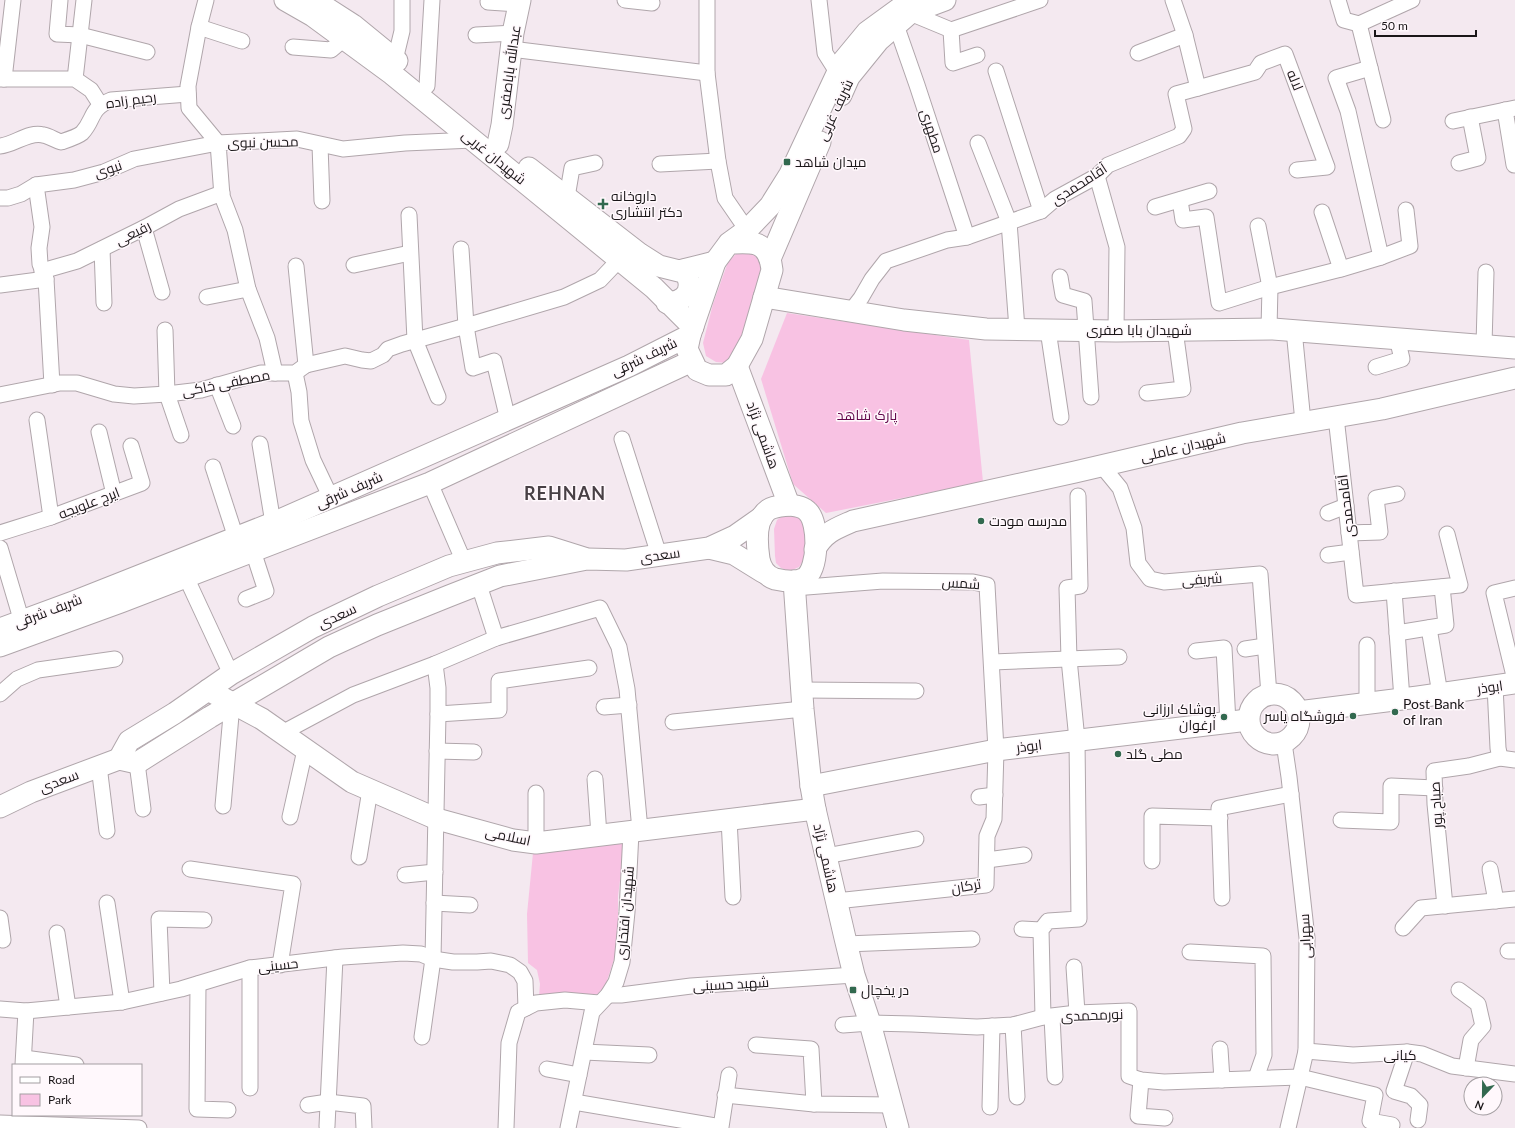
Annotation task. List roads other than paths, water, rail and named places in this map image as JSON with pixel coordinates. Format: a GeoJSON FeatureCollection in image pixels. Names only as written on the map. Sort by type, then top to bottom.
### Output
{"type":"FeatureCollection","features":[{"type":"Feature","properties":{"kind":"street"},"geometry":{"type":"LineString","coordinates":[[13,0],[2,79],[75,79],[91,90],[100,104]]}},
{"type":"Feature","properties":{"kind":"street"},"geometry":{"type":"LineString","coordinates":[[60,0],[57,34],[80,35],[147,52]]}},
{"type":"Feature","properties":{"kind":"street"},"geometry":{"type":"LineString","coordinates":[[75,79],[84,0]]}},
{"type":"Feature","properties":{"kind":"street"},"geometry":{"type":"LineString","coordinates":[[206,0],[199,27],[188,86],[189,108],[218,143]]}},
{"type":"Feature","properties":{"kind":"street","name":"شهیدان غربی"},"geometry":{"type":"LineString","coordinates":[[285,0],[313,16],[344,38],[392,74],[473,140],[654,288],[691,331]]}},
{"type":"Feature","properties":{"kind":"street","name":"شهیدان غربی"},"geometry":{"type":"LineString","coordinates":[[314,0],[353,25],[498,144],[640,254],[659,266],[679,271],[715,262]]}},
{"type":"Feature","properties":{"kind":"street"},"geometry":{"type":"LineString","coordinates":[[395,60],[402,31],[402,0]]}},
{"type":"Feature","properties":{"kind":"street"},"geometry":{"type":"LineString","coordinates":[[427,86],[432,0]]}},
{"type":"Feature","properties":{"kind":"street"},"geometry":{"type":"LineString","coordinates":[[625,0],[652,3]]}},
{"type":"Feature","properties":{"kind":"street"},"geometry":{"type":"LineString","coordinates":[[706,0],[707,73],[718,161],[725,198],[747,230]]}},
{"type":"Feature","properties":{"kind":"street"},"geometry":{"type":"LineString","coordinates":[[819,0],[825,53],[838,72]]}},
{"type":"Feature","properties":{"kind":"street","name":"شریف غربی"},"geometry":{"type":"LineString","coordinates":[[770,259],[849,77],[878,40],[906,13],[945,0]]}},
{"type":"Feature","properties":{"kind":"street"},"geometry":{"type":"LineString","coordinates":[[729,243],[756,244],[767,252],[772,270],[752,339],[731,371],[709,375],[697,370],[687,349],[691,331],[715,262],[729,243],[747,230],[771,204],[790,174],[843,61],[867,32],[906,13],[951,30],[1040,0]]}},
{"type":"Feature","properties":{"kind":"street"},"geometry":{"type":"LineString","coordinates":[[1173,0],[1185,35],[1198,88]]}},
{"type":"Feature","properties":{"kind":"street"},"geometry":{"type":"LineString","coordinates":[[1338,0],[1344,20],[1359,24],[1412,0]]}},
{"type":"Feature","properties":{"kind":"street"},"geometry":{"type":"LineString","coordinates":[[488,2],[519,2]]}},
{"type":"Feature","properties":{"kind":"street","name":"عبدالله باباصفری"},"geometry":{"type":"LineString","coordinates":[[498,144],[502,125],[512,41],[519,2]]}},
{"type":"Feature","properties":{"kind":"street","name":"مطهری"},"geometry":{"type":"LineString","coordinates":[[906,13],[917,85],[967,237]]}},
{"type":"Feature","properties":{"kind":"street"},"geometry":{"type":"LineString","coordinates":[[1359,24],[1383,120]]}},
{"type":"Feature","properties":{"kind":"street"},"geometry":{"type":"LineString","coordinates":[[199,27],[242,40]]}},
{"type":"Feature","properties":{"kind":"street"},"geometry":{"type":"LineString","coordinates":[[951,30],[953,63],[977,55]]}},
{"type":"Feature","properties":{"kind":"street"},"geometry":{"type":"LineString","coordinates":[[476,35],[707,73]]}},
{"type":"Feature","properties":{"kind":"street"},"geometry":{"type":"LineString","coordinates":[[1138,53],[1185,35]]}},
{"type":"Feature","properties":{"kind":"street"},"geometry":{"type":"LineString","coordinates":[[293,47],[331,50],[344,38]]}},
{"type":"Feature","properties":{"kind":"street","name":"لاله"},"geometry":{"type":"LineString","coordinates":[[1198,88],[1255,72],[1261,63],[1285,54],[1327,167],[1297,170]]}},
{"type":"Feature","properties":{"kind":"street"},"geometry":{"type":"LineString","coordinates":[[1370,68],[1336,78],[1348,111],[1381,257]]}},
{"type":"Feature","properties":{"kind":"street"},"geometry":{"type":"LineString","coordinates":[[996,71],[1041,211]]}},
{"type":"Feature","properties":{"kind":"street","name":"آقامحمدی"},"geometry":{"type":"LineString","coordinates":[[851,311],[886,261],[947,240],[967,237],[1041,211],[1055,199],[1097,176],[1108,165],[1179,136],[1184,129],[1176,94],[1198,88]]}},
{"type":"Feature","properties":{"kind":"street","name":"رحیم زاده"},"geometry":{"type":"LineString","coordinates":[[0,146],[6,146],[26,137],[42,134],[61,142],[81,134],[89,123],[93,112],[100,104],[111,100],[188,94]]}},
{"type":"Feature","properties":{"kind":"street"},"geometry":{"type":"LineString","coordinates":[[1453,121],[1510,109],[1514,165]]}},
{"type":"Feature","properties":{"kind":"street"},"geometry":{"type":"LineString","coordinates":[[1458,163],[1478,158],[1470,117]]}},
{"type":"Feature","properties":{"kind":"street","name":"محسن نبوی"},"geometry":{"type":"LineString","coordinates":[[275,373],[267,338],[248,289],[236,230],[222,193],[218,143],[297,139],[342,149],[405,143],[473,140]]}},
{"type":"Feature","properties":{"kind":"street","name":"نبوی"},"geometry":{"type":"LineString","coordinates":[[0,198],[8,198],[20,194],[36,185],[74,180],[104,172],[134,160],[218,143]]}},
{"type":"Feature","properties":{"kind":"street"},"geometry":{"type":"LineString","coordinates":[[978,143],[1009,222],[1017,329]]}},
{"type":"Feature","properties":{"kind":"street"},"geometry":{"type":"LineString","coordinates":[[320,145],[322,201]]}},
{"type":"Feature","properties":{"kind":"street"},"geometry":{"type":"LineString","coordinates":[[660,164],[718,161]]}},
{"type":"Feature","properties":{"kind":"street"},"geometry":{"type":"LineString","coordinates":[[567,197],[572,168],[595,163]]}},
{"type":"Feature","properties":{"kind":"street"},"geometry":{"type":"LineString","coordinates":[[1097,176],[1117,248],[1116,331]]}},
{"type":"Feature","properties":{"kind":"street"},"geometry":{"type":"LineString","coordinates":[[36,185],[42,227],[39,248],[40,264],[44,275],[52,385]]}},
{"type":"Feature","properties":{"kind":"street"},"geometry":{"type":"LineString","coordinates":[[1155,207],[1209,191]]}},
{"type":"Feature","properties":{"kind":"street","name":"رفیعی"},"geometry":{"type":"LineString","coordinates":[[0,285],[44,275],[102,249],[179,209],[222,193]]}},
{"type":"Feature","properties":{"kind":"street"},"geometry":{"type":"LineString","coordinates":[[1180,200],[1183,220],[1206,217],[1218,303],[1270,287],[1341,269],[1381,257],[1410,246],[1406,210]]}},
{"type":"Feature","properties":{"kind":"street"},"geometry":{"type":"LineString","coordinates":[[771,204],[775,212],[782,216],[789,214]]}},
{"type":"Feature","properties":{"kind":"street"},"geometry":{"type":"LineString","coordinates":[[1322,212],[1341,269]]}},
{"type":"Feature","properties":{"kind":"street"},"geometry":{"type":"LineString","coordinates":[[409,215],[415,340],[438,397]]}},
{"type":"Feature","properties":{"kind":"street"},"geometry":{"type":"LineString","coordinates":[[1258,226],[1270,287],[1269,329]]}},
{"type":"Feature","properties":{"kind":"street"},"geometry":{"type":"LineString","coordinates":[[144,228],[162,292]]}},
{"type":"Feature","properties":{"kind":"street"},"geometry":{"type":"LineString","coordinates":[[102,249],[104,303]]}},
{"type":"Feature","properties":{"kind":"street"},"geometry":{"type":"LineString","coordinates":[[461,249],[466,326],[473,368],[494,361],[508,420]]}},
{"type":"Feature","properties":{"kind":"street"},"geometry":{"type":"LineString","coordinates":[[354,265],[410,253]]}},
{"type":"Feature","properties":{"kind":"street","name":"مصطفی خاکی"},"geometry":{"type":"LineString","coordinates":[[0,395],[60,383],[77,383],[114,394],[134,396],[167,394],[200,390],[261,373],[275,373],[300,369],[345,356],[371,361],[384,355],[388,349],[415,340],[564,297],[600,280],[619,260]]}},
{"type":"Feature","properties":{"kind":"street"},"geometry":{"type":"LineString","coordinates":[[296,266],[301,421],[313,460],[331,498]]}},
{"type":"Feature","properties":{"kind":"street"},"geometry":{"type":"LineString","coordinates":[[667,303],[677,302],[685,297],[689,288],[689,279],[684,270]]}},
{"type":"Feature","properties":{"kind":"street"},"geometry":{"type":"LineString","coordinates":[[1484,345],[1486,272]]}},
{"type":"Feature","properties":{"kind":"street"},"geometry":{"type":"LineString","coordinates":[[1060,277],[1063,295],[1084,301],[1091,397]]}},
{"type":"Feature","properties":{"kind":"street"},"geometry":{"type":"LineString","coordinates":[[207,297],[248,289]]}},
{"type":"Feature","properties":{"kind":"street","name":"شهیدان بابا صفری"},"geometry":{"type":"LineString","coordinates":[[764,297],[904,320],[971,327],[1116,331],[1269,329],[1515,348]]}},
{"type":"Feature","properties":{"kind":"street"},"geometry":{"type":"LineString","coordinates":[[165,330],[167,394],[181,435]]}},
{"type":"Feature","properties":{"kind":"street"},"geometry":{"type":"LineString","coordinates":[[1048,330],[1061,417]]}},
{"type":"Feature","properties":{"kind":"street"},"geometry":{"type":"LineString","coordinates":[[1147,393],[1183,388],[1175,330]]}},
{"type":"Feature","properties":{"kind":"street"},"geometry":{"type":"LineString","coordinates":[[1294,330],[1303,422]]}},
{"type":"Feature","properties":{"kind":"street","name":"شریف شرقی"},"geometry":{"type":"LineString","coordinates":[[0,629],[22,622],[236,538],[331,498],[630,366],[691,331]]}},
{"type":"Feature","properties":{"kind":"street"},"geometry":{"type":"LineString","coordinates":[[1376,367],[1402,359],[1397,338]]}},
{"type":"Feature","properties":{"kind":"street","name":"شریف شرقی"},"geometry":{"type":"LineString","coordinates":[[0,646],[186,577],[430,483],[692,361]]}},
{"type":"Feature","properties":{"kind":"street","name":"هاشمی نژاد"},"geometry":{"type":"LineString","coordinates":[[731,371],[776,509]]}},
{"type":"Feature","properties":{"kind":"street","name":"شهیدان عاملی"},"geometry":{"type":"LineString","coordinates":[[815,549],[821,540],[830,532],[853,521],[1102,466],[1242,433],[1382,409],[1515,378]]}},
{"type":"Feature","properties":{"kind":"street"},"geometry":{"type":"LineString","coordinates":[[217,385],[233,426]]}},
{"type":"Feature","properties":{"kind":"street","name":"آقامحمدی"},"geometry":{"type":"LineString","coordinates":[[1336,417],[1356,595],[1394,591]]}},
{"type":"Feature","properties":{"kind":"street"},"geometry":{"type":"LineString","coordinates":[[37,420],[51,517]]}},
{"type":"Feature","properties":{"kind":"street"},"geometry":{"type":"LineString","coordinates":[[99,432],[114,494]]}},
{"type":"Feature","properties":{"kind":"street"},"geometry":{"type":"LineString","coordinates":[[622,439],[659,555]]}},
{"type":"Feature","properties":{"kind":"street"},"geometry":{"type":"LineString","coordinates":[[260,444],[273,523]]}},
{"type":"Feature","properties":{"kind":"street","name":"ایرج علویجه"},"geometry":{"type":"LineString","coordinates":[[0,533],[51,517],[142,483],[131,446]]}},
{"type":"Feature","properties":{"kind":"street","name":"شریفی"},"geometry":{"type":"LineString","coordinates":[[1102,466],[1120,488],[1134,528],[1138,563],[1150,579],[1164,582],[1260,574],[1269,694]]}},
{"type":"Feature","properties":{"kind":"street"},"geometry":{"type":"LineString","coordinates":[[213,467],[236,538]]}},
{"type":"Feature","properties":{"kind":"street"},"geometry":{"type":"LineString","coordinates":[[282,733],[353,695],[436,664],[496,638],[479,585],[464,562],[430,483]]}},
{"type":"Feature","properties":{"kind":"street"},"geometry":{"type":"LineString","coordinates":[[1349,533],[1380,532],[1376,498],[1397,494]]}},
{"type":"Feature","properties":{"kind":"street"},"geometry":{"type":"LineString","coordinates":[[1055,1077],[1047,1017],[1041,930],[1048,921],[1079,919],[1077,740],[1069,659],[1067,588],[1080,586],[1078,496]]}},
{"type":"Feature","properties":{"kind":"street"},"geometry":{"type":"LineString","coordinates":[[1328,513],[1346,506]]}},
{"type":"Feature","properties":{"kind":"street"},"geometry":{"type":"LineString","coordinates":[[800,507],[808,511],[812,518],[815,533],[815,560],[811,570],[805,578],[794,584],[772,578],[734,554],[709,548],[735,536],[776,509],[800,507]]}},
{"type":"Feature","properties":{"kind":"street"},"geometry":{"type":"LineString","coordinates":[[763,572],[758,539],[759,527],[776,509]]}},
{"type":"Feature","properties":{"kind":"street","name":"شهیدان عاملی"},"geometry":{"type":"LineString","coordinates":[[808,511],[853,521]]}},
{"type":"Feature","properties":{"kind":"street"},"geometry":{"type":"LineString","coordinates":[[1402,699],[1394,591],[1460,585],[1447,534]]}},
{"type":"Feature","properties":{"kind":"street","name":"سعدی"},"geometry":{"type":"LineString","coordinates":[[128,761],[129,741],[231,674],[313,627],[378,596],[449,566],[497,552],[549,547],[587,559]]}},
{"type":"Feature","properties":{"kind":"street","name":"سعدی"},"geometry":{"type":"LineString","coordinates":[[1,806],[31,792],[99,766],[128,761],[232,704],[336,644],[376,625],[500,576],[587,559],[626,560],[709,548]]}},
{"type":"Feature","properties":{"kind":"street"},"geometry":{"type":"LineString","coordinates":[[246,599],[266,590],[253,551]]}},
{"type":"Feature","properties":{"kind":"street"},"geometry":{"type":"LineString","coordinates":[[0,552],[22,622]]}},
{"type":"Feature","properties":{"kind":"street"},"geometry":{"type":"LineString","coordinates":[[1328,555],[1351,552]]}},
{"type":"Feature","properties":{"kind":"street"},"geometry":{"type":"LineString","coordinates":[[186,577],[231,674]]}},
{"type":"Feature","properties":{"kind":"street","name":"شمس"},"geometry":{"type":"LineString","coordinates":[[794,584],[883,581],[973,582],[987,585],[996,750]]}},
{"type":"Feature","properties":{"kind":"street","name":"هاشمی نژاد"},"geometry":{"type":"LineString","coordinates":[[794,584],[802,699],[811,786],[815,809],[854,975],[870,1023],[890,1105],[898,1128]]}},
{"type":"Feature","properties":{"kind":"street"},"geometry":{"type":"LineString","coordinates":[[1397,633],[1446,625],[1442,587]]}},
{"type":"Feature","properties":{"kind":"street"},"geometry":{"type":"LineString","coordinates":[[1515,588],[1494,592],[1515,680]]}},
{"type":"Feature","properties":{"kind":"street","name":"شهیدان افتخاری"},"geometry":{"type":"LineString","coordinates":[[496,638],[600,608],[620,647],[629,705],[636,831],[626,912],[622,962],[616,982],[592,1012],[568,1128]]}},
{"type":"Feature","properties":{"kind":"street"},"geometry":{"type":"LineString","coordinates":[[1429,628],[1440,694]]}},
{"type":"Feature","properties":{"kind":"street"},"geometry":{"type":"LineString","coordinates":[[1367,704],[1368,645]]}},
{"type":"Feature","properties":{"kind":"street"},"geometry":{"type":"LineString","coordinates":[[1245,648],[1265,646]]}},
{"type":"Feature","properties":{"kind":"street"},"geometry":{"type":"LineString","coordinates":[[1196,651],[1224,648],[1238,722],[1251,730],[1256,738],[1264,743],[1274,745],[1284,743],[1291,738],[1297,730],[1299,721],[1298,712],[1294,704],[1287,698],[1269,694],[1254,704],[1250,712],[1238,722]]}},
{"type":"Feature","properties":{"kind":"street"},"geometry":{"type":"LineString","coordinates":[[992,662],[1119,658]]}},
{"type":"Feature","properties":{"kind":"street"},"geometry":{"type":"LineString","coordinates":[[0,694],[17,679],[38,670],[115,659]]}},
{"type":"Feature","properties":{"kind":"street"},"geometry":{"type":"LineString","coordinates":[[422,1037],[433,959],[437,819],[438,688],[436,664]]}},
{"type":"Feature","properties":{"kind":"street"},"geometry":{"type":"LineString","coordinates":[[438,714],[499,710],[499,681],[590,668]]}},
{"type":"Feature","properties":{"kind":"street","name":"ابوذر"},"geometry":{"type":"LineString","coordinates":[[1298,712],[1367,704],[1515,683]]}},
{"type":"Feature","properties":{"kind":"street"},"geometry":{"type":"LineString","coordinates":[[1494,686],[1498,748],[1508,759]]}},
{"type":"Feature","properties":{"kind":"street","name":"اسلامی"},"geometry":{"type":"LineString","coordinates":[[208,690],[262,719],[352,782],[437,819],[513,840],[536,843],[815,809]]}},
{"type":"Feature","properties":{"kind":"street"},"geometry":{"type":"LineString","coordinates":[[673,722],[802,699],[916,691]]}},
{"type":"Feature","properties":{"kind":"street"},"geometry":{"type":"LineString","coordinates":[[224,806],[232,704]]}},
{"type":"Feature","properties":{"kind":"street"},"geometry":{"type":"LineString","coordinates":[[604,707],[629,705]]}},
{"type":"Feature","properties":{"kind":"street","name":"ابوذر"},"geometry":{"type":"LineString","coordinates":[[811,786],[996,750],[1238,722]]}},
{"type":"Feature","properties":{"kind":"street","name":"سهرابی"},"geometry":{"type":"LineString","coordinates":[[1284,743],[1307,938],[1306,1051],[1288,1128]]}},
{"type":"Feature","properties":{"kind":"street"},"geometry":{"type":"LineString","coordinates":[[290,817],[305,750]]}},
{"type":"Feature","properties":{"kind":"street","name":"ترکان"},"geometry":{"type":"LineString","coordinates":[[836,901],[986,885],[987,836],[994,819],[996,750]]}},
{"type":"Feature","properties":{"kind":"street"},"geometry":{"type":"LineString","coordinates":[[437,751],[474,752]]}},
{"type":"Feature","properties":{"kind":"street","name":"صباح پور"},"geometry":{"type":"LineString","coordinates":[[1444,906],[1434,771],[1508,759]]}},
{"type":"Feature","properties":{"kind":"street"},"geometry":{"type":"LineString","coordinates":[[128,761],[143,810]]}},
{"type":"Feature","properties":{"kind":"street"},"geometry":{"type":"LineString","coordinates":[[99,766],[107,832]]}},
{"type":"Feature","properties":{"kind":"street"},"geometry":{"type":"LineString","coordinates":[[595,779],[599,835]]}},
{"type":"Feature","properties":{"kind":"street"},"geometry":{"type":"LineString","coordinates":[[1341,820],[1392,822],[1390,786],[1435,788]]}},
{"type":"Feature","properties":{"kind":"street"},"geometry":{"type":"LineString","coordinates":[[359,857],[370,790]]}},
{"type":"Feature","properties":{"kind":"street"},"geometry":{"type":"LineString","coordinates":[[536,793],[536,843]]}},
{"type":"Feature","properties":{"kind":"street"},"geometry":{"type":"LineString","coordinates":[[1222,898],[1219,808],[1291,794]]}},
{"type":"Feature","properties":{"kind":"street"},"geometry":{"type":"LineString","coordinates":[[979,797],[995,795]]}},
{"type":"Feature","properties":{"kind":"street"},"geometry":{"type":"LineString","coordinates":[[1152,860],[1152,816],[1220,818]]}},
{"type":"Feature","properties":{"kind":"street"},"geometry":{"type":"LineString","coordinates":[[729,819],[733,897]]}},
{"type":"Feature","properties":{"kind":"street"},"geometry":{"type":"LineString","coordinates":[[826,856],[916,839]]}},
{"type":"Feature","properties":{"kind":"street"},"geometry":{"type":"LineString","coordinates":[[987,860],[1024,855]]}},
{"type":"Feature","properties":{"kind":"street"},"geometry":{"type":"LineString","coordinates":[[190,869],[293,884],[280,965]]}},
{"type":"Feature","properties":{"kind":"street"},"geometry":{"type":"LineString","coordinates":[[1490,869],[1496,901]]}},
{"type":"Feature","properties":{"kind":"street"},"geometry":{"type":"LineString","coordinates":[[405,875],[435,872]]}},
{"type":"Feature","properties":{"kind":"street"},"geometry":{"type":"LineString","coordinates":[[1403,928],[1421,908],[1515,899]]}},
{"type":"Feature","properties":{"kind":"street"},"geometry":{"type":"LineString","coordinates":[[107,903],[122,1002]]}},
{"type":"Feature","properties":{"kind":"street"},"geometry":{"type":"LineString","coordinates":[[434,903],[470,905]]}},
{"type":"Feature","properties":{"kind":"street"},"geometry":{"type":"LineString","coordinates":[[0,918],[3,940]]}},
{"type":"Feature","properties":{"kind":"street"},"geometry":{"type":"LineString","coordinates":[[162,993],[159,919],[204,920]]}},
{"type":"Feature","properties":{"kind":"street"},"geometry":{"type":"LineString","coordinates":[[1022,929],[1041,930]]}},
{"type":"Feature","properties":{"kind":"street"},"geometry":{"type":"LineString","coordinates":[[57,933],[68,1007]]}},
{"type":"Feature","properties":{"kind":"street"},"geometry":{"type":"LineString","coordinates":[[846,944],[972,939]]}},
{"type":"Feature","properties":{"kind":"street"},"geometry":{"type":"LineString","coordinates":[[1190,952],[1263,956],[1264,1055],[1256,1078]]}},
{"type":"Feature","properties":{"kind":"street","name":"حسینی"},"geometry":{"type":"LineString","coordinates":[[0,1009],[26,1011],[122,1002],[198,984],[250,968],[335,958],[403,953],[421,954],[433,959],[453,962],[491,961],[510,965],[520,972],[525,981],[526,1008]]}},
{"type":"Feature","properties":{"kind":"street"},"geometry":{"type":"LineString","coordinates":[[327,1126],[335,958]]}},
{"type":"Feature","properties":{"kind":"street"},"geometry":{"type":"LineString","coordinates":[[1074,967],[1076,1013]]}},
{"type":"Feature","properties":{"kind":"street"},"geometry":{"type":"LineString","coordinates":[[250,968],[250,1088]]}},
{"type":"Feature","properties":{"kind":"street","name":"شهید حسینی"},"geometry":{"type":"LineString","coordinates":[[603,999],[620,994],[691,986],[854,975]]}},
{"type":"Feature","properties":{"kind":"street"},"geometry":{"type":"LineString","coordinates":[[198,984],[197,1109],[228,1110]]}},
{"type":"Feature","properties":{"kind":"street"},"geometry":{"type":"LineString","coordinates":[[1459,990],[1478,1004],[1483,1026],[1471,1040],[1466,1068]]}},
{"type":"Feature","properties":{"kind":"street"},"geometry":{"type":"LineString","coordinates":[[506,1128],[509,1043],[518,1012],[536,1003],[565,1000],[603,999]]}},
{"type":"Feature","properties":{"kind":"street"},"geometry":{"type":"LineString","coordinates":[[26,1011],[23,1062],[58,1064]]}},
{"type":"Feature","properties":{"kind":"street","name":"نورمحمدی"},"geometry":{"type":"LineString","coordinates":[[843,1025],[870,1023],[992,1026],[1013,1025],[1047,1017],[1076,1013],[1129,1011],[1129,1076],[1141,1080]]}},
{"type":"Feature","properties":{"kind":"street"},"geometry":{"type":"LineString","coordinates":[[1013,1025],[1016,1097]]}},
{"type":"Feature","properties":{"kind":"street"},"geometry":{"type":"LineString","coordinates":[[990,1108],[992,1026]]}},
{"type":"Feature","properties":{"kind":"street"},"geometry":{"type":"LineString","coordinates":[[756,1046],[811,1049],[814,1104]]}},
{"type":"Feature","properties":{"kind":"street"},"geometry":{"type":"LineString","coordinates":[[1220,1049],[1222,1080]]}},
{"type":"Feature","properties":{"kind":"street","name":"کیانی"},"geometry":{"type":"LineString","coordinates":[[1306,1051],[1353,1055],[1408,1052],[1422,1054],[1452,1066],[1515,1074]]}},
{"type":"Feature","properties":{"kind":"street"},"geometry":{"type":"LineString","coordinates":[[584,1052],[648,1056]]}},
{"type":"Feature","properties":{"kind":"street"},"geometry":{"type":"LineString","coordinates":[[1408,1052],[1394,1091],[1411,1096],[1420,1105],[1418,1120]]}},
{"type":"Feature","properties":{"kind":"street"},"geometry":{"type":"LineString","coordinates":[[547,1069],[579,1075]]}},
{"type":"Feature","properties":{"kind":"street"},"geometry":{"type":"LineString","coordinates":[[574,1102],[721,1126],[725,1095],[730,1075]]}},
{"type":"Feature","properties":{"kind":"street"},"geometry":{"type":"LineString","coordinates":[[1165,1118],[1138,1116],[1141,1080],[1164,1082],[1300,1077],[1374,1095],[1370,1121],[1392,1125]]}},
{"type":"Feature","properties":{"kind":"street"},"geometry":{"type":"LineString","coordinates":[[725,1095],[814,1104],[890,1105]]}},
{"type":"Feature","properties":{"kind":"street"},"geometry":{"type":"LineString","coordinates":[[308,1105],[328,1102],[363,1106],[364,1128]]}},
{"type":"Feature","properties":{"kind":"street"},"geometry":{"type":"LineString","coordinates":[[0,1123],[20,1122],[139,1128]]}},
{"type":"Feature","properties":{"kind":"place","name":"میدان شاهد"},"geometry":{"type":"Point","coordinates":[787,162]}},
{"type":"Feature","properties":{"kind":"place","name":"داروخانه دکتر انتشاری"},"geometry":{"type":"Point","coordinates":[603,204]}},
{"type":"Feature","properties":{"kind":"place","name":"مدرسه مودت"},"geometry":{"type":"Point","coordinates":[981,521]}},
{"type":"Feature","properties":{"kind":"place","name":"Post Bank of Iran"},"geometry":{"type":"Point","coordinates":[1395,712]}},
{"type":"Feature","properties":{"kind":"place","name":"فروشگاه یاسر"},"geometry":{"type":"Point","coordinates":[1353,716]}},
{"type":"Feature","properties":{"kind":"place","name":"پوشاک ارزانی ارغوان"},"geometry":{"type":"Point","coordinates":[1224,717]}},
{"type":"Feature","properties":{"kind":"place","name":"مطی گلد"},"geometry":{"type":"Point","coordinates":[1118,754]}},
{"type":"Feature","properties":{"kind":"place","name":"در یخچال"},"geometry":{"type":"Point","coordinates":[853,990]}},
{"type":"Feature","properties":{"kind":"district","name":"REHNAN"},"geometry":{"type":"Point","coordinates":[565,494]}},
{"type":"Feature","properties":{"kind":"park label","name":"پارک شاهد"},"geometry":{"type":"Point","coordinates":[867,415]}}]}
